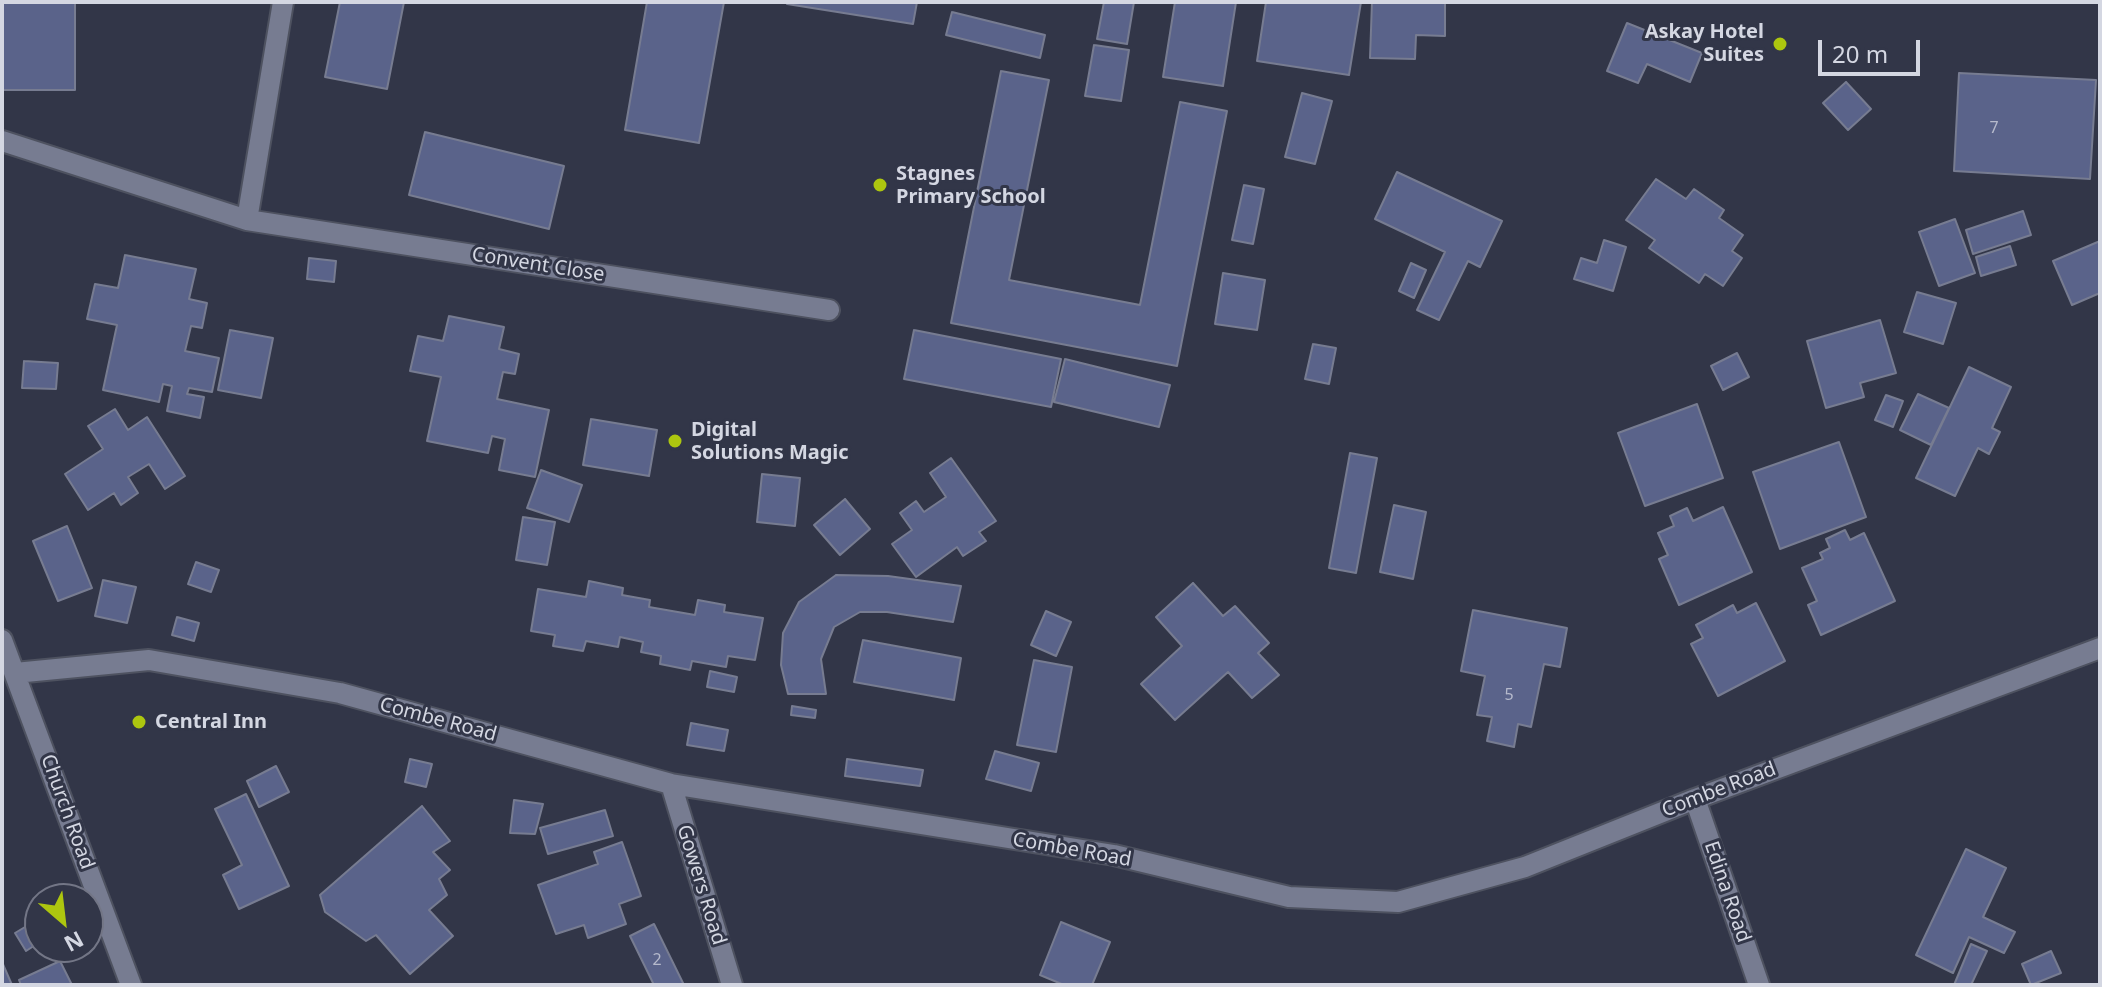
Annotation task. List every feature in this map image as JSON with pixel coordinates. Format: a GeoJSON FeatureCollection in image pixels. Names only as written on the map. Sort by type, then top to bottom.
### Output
{"type":"FeatureCollection","features":[{"type":"Feature","properties":{"kind":"street"},"geometry":{"type":"LineString","coordinates":[[247,220],[283,2]]}},
{"type":"Feature","properties":{"kind":"street","name":"Convent Close"},"geometry":{"type":"LineString","coordinates":[[2,141],[247,220],[829,310]]}},
{"type":"Feature","properties":{"kind":"street","name":"Church Road"},"geometry":{"type":"LineString","coordinates":[[2,640],[131,985]]}},
{"type":"Feature","properties":{"kind":"street","name":"Combe Road"},"geometry":{"type":"LineString","coordinates":[[15,673],[149,660],[340,693],[671,784],[1114,855],[1289,897],[1398,902],[1525,867],[1695,799],[2100,648]]}},
{"type":"Feature","properties":{"kind":"street","name":"Gowers Road"},"geometry":{"type":"LineString","coordinates":[[671,784],[732,985]]}},
{"type":"Feature","properties":{"kind":"street","name":"Edina Road"},"geometry":{"type":"LineString","coordinates":[[1695,799],[1759,985]]}},
{"type":"Feature","properties":{"kind":"building"},"geometry":{"type":"Polygon","coordinates":[[[2,2],[75,2],[75,90],[2,90],[2,2]]]}},
{"type":"Feature","properties":{"kind":"building"},"geometry":{"type":"Polygon","coordinates":[[[340,2],[404,2],[387,89],[325,77],[340,2]]]}},
{"type":"Feature","properties":{"kind":"building"},"geometry":{"type":"Polygon","coordinates":[[[647,2],[724,2],[699,143],[625,130],[647,2]]]}},
{"type":"Feature","properties":{"kind":"building"},"geometry":{"type":"Polygon","coordinates":[[[787,2],[917,2],[913,24],[787,2]]]}},
{"type":"Feature","properties":{"kind":"building"},"geometry":{"type":"Polygon","coordinates":[[[1104,2],[1134,2],[1127,44],[1097,39],[1104,2]]]}},
{"type":"Feature","properties":{"kind":"building"},"geometry":{"type":"Polygon","coordinates":[[[1175,2],[1236,2],[1223,86],[1163,77],[1175,2]]]}},
{"type":"Feature","properties":{"kind":"building"},"geometry":{"type":"Polygon","coordinates":[[[1266,2],[1361,2],[1349,75],[1257,61],[1266,2]]]}},
{"type":"Feature","properties":{"kind":"building"},"geometry":{"type":"Polygon","coordinates":[[[1372,2],[1445,3],[1445,36],[1416,35],[1415,59],[1370,58],[1372,2]]]}},
{"type":"Feature","properties":{"kind":"building"},"geometry":{"type":"Polygon","coordinates":[[[952,12],[1045,35],[1040,58],[946,35],[952,12]]]}},
{"type":"Feature","properties":{"kind":"building"},"geometry":{"type":"Polygon","coordinates":[[[1627,23],[1702,53],[1690,82],[1647,64],[1638,83],[1607,71],[1627,23]]]}},
{"type":"Feature","properties":{"kind":"building"},"geometry":{"type":"Polygon","coordinates":[[[1094,45],[1129,50],[1121,101],[1085,96],[1094,45]]]}},
{"type":"Feature","properties":{"kind":"building"},"geometry":{"type":"Polygon","coordinates":[[[1001,71],[1049,80],[1009,280],[1140,305],[1180,102],[1227,111],[1177,366],[951,323],[1001,71]]]}},
{"type":"Feature","properties":{"kind":"building"},"geometry":{"type":"Polygon","coordinates":[[[1959,73],[2096,80],[2090,179],[1954,171],[1959,73]]]}},
{"type":"Feature","properties":{"kind":"building"},"geometry":{"type":"Polygon","coordinates":[[[1846,82],[1871,109],[1848,130],[1823,103],[1846,82]]]}},
{"type":"Feature","properties":{"kind":"building"},"geometry":{"type":"Polygon","coordinates":[[[1302,93],[1332,101],[1315,164],[1285,157],[1302,93]]]}},
{"type":"Feature","properties":{"kind":"building"},"geometry":{"type":"Polygon","coordinates":[[[425,132],[564,166],[549,229],[409,195],[425,132]]]}},
{"type":"Feature","properties":{"kind":"building"},"geometry":{"type":"Polygon","coordinates":[[[1397,172],[1502,221],[1480,267],[1468,261],[1439,320],[1417,310],[1445,252],[1375,219],[1397,172]]]}},
{"type":"Feature","properties":{"kind":"building"},"geometry":{"type":"Polygon","coordinates":[[[1656,179],[1686,199],[1694,189],[1724,210],[1719,218],[1743,235],[1732,251],[1742,258],[1723,286],[1705,274],[1699,283],[1649,248],[1655,240],[1626,220],[1656,179]]]}},
{"type":"Feature","properties":{"kind":"building"},"geometry":{"type":"Polygon","coordinates":[[[1244,185],[1264,189],[1253,244],[1232,240],[1244,185]]]}},
{"type":"Feature","properties":{"kind":"building"},"geometry":{"type":"Polygon","coordinates":[[[2023,211],[2031,235],[1973,254],[1966,230],[2023,211]]]}},
{"type":"Feature","properties":{"kind":"building"},"geometry":{"type":"Polygon","coordinates":[[[1955,219],[1975,273],[1939,286],[1919,232],[1955,219]]]}},
{"type":"Feature","properties":{"kind":"building"},"geometry":{"type":"Polygon","coordinates":[[[1604,240],[1626,247],[1613,291],[1574,279],[1581,258],[1597,263],[1604,240]]]}},
{"type":"Feature","properties":{"kind":"building"},"geometry":{"type":"Polygon","coordinates":[[[2100,241],[2100,293],[2072,305],[2053,261],[2100,241]]]}},
{"type":"Feature","properties":{"kind":"building"},"geometry":{"type":"Polygon","coordinates":[[[2010,246],[2016,265],[1981,276],[1976,257],[2010,246]]]}},
{"type":"Feature","properties":{"kind":"building"},"geometry":{"type":"Polygon","coordinates":[[[125,255],[196,269],[189,299],[207,303],[202,328],[191,326],[185,351],[219,358],[212,392],[189,388],[187,394],[204,397],[200,418],[167,411],[172,386],[163,384],[159,402],[103,390],[117,325],[87,319],[95,284],[118,288],[125,255]]]}},
{"type":"Feature","properties":{"kind":"building"},"geometry":{"type":"Polygon","coordinates":[[[309,258],[336,261],[334,282],[307,279],[309,258]]]}},
{"type":"Feature","properties":{"kind":"building"},"geometry":{"type":"Polygon","coordinates":[[[1411,263],[1426,270],[1414,298],[1399,291],[1411,263]]]}},
{"type":"Feature","properties":{"kind":"building"},"geometry":{"type":"Polygon","coordinates":[[[1223,273],[1265,280],[1257,330],[1215,324],[1223,273]]]}},
{"type":"Feature","properties":{"kind":"building"},"geometry":{"type":"Polygon","coordinates":[[[1917,292],[1956,303],[1943,344],[1904,332],[1917,292]]]}},
{"type":"Feature","properties":{"kind":"building"},"geometry":{"type":"Polygon","coordinates":[[[449,316],[504,327],[499,349],[519,354],[515,374],[503,372],[497,399],[549,410],[535,477],[499,470],[505,439],[492,436],[488,453],[427,441],[441,377],[410,371],[418,336],[443,341],[449,316]]]}},
{"type":"Feature","properties":{"kind":"building"},"geometry":{"type":"Polygon","coordinates":[[[1880,320],[1896,373],[1860,383],[1864,397],[1826,408],[1807,341],[1880,320]]]}},
{"type":"Feature","properties":{"kind":"building"},"geometry":{"type":"Polygon","coordinates":[[[230,330],[273,338],[261,398],[218,390],[230,330]]]}},
{"type":"Feature","properties":{"kind":"building"},"geometry":{"type":"Polygon","coordinates":[[[914,330],[1061,359],[1051,407],[904,379],[914,330]]]}},
{"type":"Feature","properties":{"kind":"building"},"geometry":{"type":"Polygon","coordinates":[[[1313,344],[1336,348],[1329,384],[1305,379],[1313,344]]]}},
{"type":"Feature","properties":{"kind":"building"},"geometry":{"type":"Polygon","coordinates":[[[1737,353],[1749,377],[1723,390],[1711,366],[1737,353]]]}},
{"type":"Feature","properties":{"kind":"building"},"geometry":{"type":"Polygon","coordinates":[[[1065,359],[1170,385],[1159,427],[1054,402],[1065,359]]]}},
{"type":"Feature","properties":{"kind":"building"},"geometry":{"type":"Polygon","coordinates":[[[24,361],[58,363],[56,389],[22,388],[24,361]]]}},
{"type":"Feature","properties":{"kind":"building"},"geometry":{"type":"Polygon","coordinates":[[[1969,367],[2011,387],[1992,428],[2000,432],[1989,454],[1978,448],[1955,496],[1916,478],[1969,367]]]}},
{"type":"Feature","properties":{"kind":"building"},"geometry":{"type":"Polygon","coordinates":[[[1918,394],[1949,408],[1931,445],[1900,430],[1918,394]]]}},
{"type":"Feature","properties":{"kind":"building"},"geometry":{"type":"Polygon","coordinates":[[[1886,395],[1903,401],[1893,427],[1875,420],[1886,395]]]}},
{"type":"Feature","properties":{"kind":"building"},"geometry":{"type":"Polygon","coordinates":[[[1697,404],[1723,478],[1645,506],[1618,433],[1697,404]]]}},
{"type":"Feature","properties":{"kind":"building"},"geometry":{"type":"Polygon","coordinates":[[[115,409],[128,430],[147,417],[185,476],[165,489],[149,464],[128,477],[138,493],[121,505],[114,493],[88,510],[65,474],[103,449],[88,426],[115,409]]]}},
{"type":"Feature","properties":{"kind":"building"},"geometry":{"type":"Polygon","coordinates":[[[591,419],[657,430],[649,476],[583,465],[591,419]]]}},
{"type":"Feature","properties":{"kind":"building"},"geometry":{"type":"Polygon","coordinates":[[[1839,442],[1866,517],[1780,549],[1753,472],[1839,442]]]}},
{"type":"Feature","properties":{"kind":"building"},"geometry":{"type":"Polygon","coordinates":[[[1350,453],[1377,458],[1356,573],[1329,568],[1350,453]]]}},
{"type":"Feature","properties":{"kind":"building"},"geometry":{"type":"Polygon","coordinates":[[[951,458],[996,521],[979,532],[986,541],[963,556],[957,547],[916,577],[892,544],[912,530],[900,513],[916,501],[924,512],[946,497],[930,473],[951,458]]]}},
{"type":"Feature","properties":{"kind":"building"},"geometry":{"type":"Polygon","coordinates":[[[541,470],[582,485],[569,522],[527,508],[541,470]]]}},
{"type":"Feature","properties":{"kind":"building"},"geometry":{"type":"Polygon","coordinates":[[[762,474],[800,478],[795,526],[757,522],[762,474]]]}},
{"type":"Feature","properties":{"kind":"building"},"geometry":{"type":"Polygon","coordinates":[[[845,499],[870,529],[840,555],[814,525],[845,499]]]}},
{"type":"Feature","properties":{"kind":"building"},"geometry":{"type":"Polygon","coordinates":[[[1394,505],[1426,512],[1413,579],[1380,572],[1394,505]]]}},
{"type":"Feature","properties":{"kind":"building"},"geometry":{"type":"Polygon","coordinates":[[[1723,507],[1752,572],[1679,605],[1659,559],[1668,555],[1658,533],[1674,526],[1670,516],[1687,508],[1693,521],[1723,507]]]}},
{"type":"Feature","properties":{"kind":"building"},"geometry":{"type":"Polygon","coordinates":[[[523,517],[555,522],[547,565],[516,560],[523,517]]]}},
{"type":"Feature","properties":{"kind":"building"},"geometry":{"type":"Polygon","coordinates":[[[67,526],[92,588],[58,601],[33,541],[67,526]]]}},
{"type":"Feature","properties":{"kind":"building"},"geometry":{"type":"Polygon","coordinates":[[[1845,530],[1850,540],[1864,533],[1895,601],[1821,635],[1808,605],[1817,601],[1802,568],[1823,559],[1820,553],[1830,548],[1826,539],[1845,530]]]}},
{"type":"Feature","properties":{"kind":"building"},"geometry":{"type":"Polygon","coordinates":[[[196,562],[219,570],[211,592],[188,584],[196,562]]]}},
{"type":"Feature","properties":{"kind":"building"},"geometry":{"type":"Polygon","coordinates":[[[836,575],[888,576],[961,586],[953,622],[887,612],[860,612],[834,627],[821,659],[826,694],[788,694],[781,665],[783,633],[799,602],[836,575]]]}},
{"type":"Feature","properties":{"kind":"building"},"geometry":{"type":"Polygon","coordinates":[[[103,580],[136,587],[127,623],[95,616],[103,580]]]}},
{"type":"Feature","properties":{"kind":"building"},"geometry":{"type":"Polygon","coordinates":[[[589,581],[623,588],[622,595],[650,600],[649,607],[695,615],[698,600],[725,605],[724,612],[763,618],[755,660],[728,656],[726,667],[692,661],[690,670],[660,664],[661,656],[641,652],[643,642],[620,637],[618,647],[586,641],[583,651],[553,646],[555,635],[531,631],[538,589],[586,597],[589,581]]]}},
{"type":"Feature","properties":{"kind":"building"},"geometry":{"type":"Polygon","coordinates":[[[1193,583],[1223,616],[1235,606],[1269,643],[1258,653],[1279,675],[1252,698],[1228,672],[1175,720],[1141,684],[1182,646],[1156,617],[1193,583]]]}},
{"type":"Feature","properties":{"kind":"building"},"geometry":{"type":"Polygon","coordinates":[[[1756,603],[1785,661],[1718,696],[1691,644],[1703,638],[1696,625],[1733,605],[1737,613],[1756,603]]]}},
{"type":"Feature","properties":{"kind":"building"},"geometry":{"type":"Polygon","coordinates":[[[1473,610],[1567,628],[1560,667],[1544,664],[1531,727],[1518,724],[1514,747],[1487,741],[1492,717],[1477,715],[1485,676],[1461,671],[1473,610]]]}},
{"type":"Feature","properties":{"kind":"building"},"geometry":{"type":"Polygon","coordinates":[[[1046,611],[1071,622],[1056,656],[1031,645],[1046,611]]]}},
{"type":"Feature","properties":{"kind":"building"},"geometry":{"type":"Polygon","coordinates":[[[177,617],[199,623],[194,641],[172,635],[177,617]]]}},
{"type":"Feature","properties":{"kind":"building"},"geometry":{"type":"Polygon","coordinates":[[[863,640],[961,658],[954,700],[854,682],[863,640]]]}},
{"type":"Feature","properties":{"kind":"building"},"geometry":{"type":"Polygon","coordinates":[[[1034,660],[1072,667],[1056,752],[1017,745],[1034,660]]]}},
{"type":"Feature","properties":{"kind":"building"},"geometry":{"type":"Polygon","coordinates":[[[710,671],[737,677],[734,692],[707,687],[710,671]]]}},
{"type":"Feature","properties":{"kind":"building"},"geometry":{"type":"Polygon","coordinates":[[[792,706],[816,710],[815,718],[791,715],[792,706]]]}},
{"type":"Feature","properties":{"kind":"building"},"geometry":{"type":"Polygon","coordinates":[[[691,723],[728,730],[724,751],[687,745],[691,723]]]}},
{"type":"Feature","properties":{"kind":"building"},"geometry":{"type":"Polygon","coordinates":[[[995,751],[1039,763],[1031,791],[986,779],[995,751]]]}},
{"type":"Feature","properties":{"kind":"building"},"geometry":{"type":"Polygon","coordinates":[[[410,759],[432,764],[426,787],[405,782],[410,759]]]}},
{"type":"Feature","properties":{"kind":"building"},"geometry":{"type":"Polygon","coordinates":[[[847,759],[923,770],[920,786],[845,776],[847,759]]]}},
{"type":"Feature","properties":{"kind":"building"},"geometry":{"type":"Polygon","coordinates":[[[276,766],[289,792],[259,807],[247,781],[276,766]]]}},
{"type":"Feature","properties":{"kind":"building"},"geometry":{"type":"Polygon","coordinates":[[[246,794],[289,886],[239,909],[223,875],[242,865],[215,809],[246,794]]]}},
{"type":"Feature","properties":{"kind":"building"},"geometry":{"type":"Polygon","coordinates":[[[514,800],[543,804],[535,834],[510,833],[514,800]]]}},
{"type":"Feature","properties":{"kind":"building"},"geometry":{"type":"Polygon","coordinates":[[[422,806],[450,841],[433,852],[450,870],[439,879],[447,895],[429,910],[453,936],[410,974],[376,935],[366,941],[325,912],[320,895],[422,806]]]}},
{"type":"Feature","properties":{"kind":"building"},"geometry":{"type":"Polygon","coordinates":[[[605,810],[613,836],[548,854],[540,828],[605,810]]]}},
{"type":"Feature","properties":{"kind":"building"},"geometry":{"type":"Polygon","coordinates":[[[622,842],[641,896],[619,904],[626,924],[588,938],[584,925],[556,934],[538,885],[598,864],[594,852],[622,842]]]}},
{"type":"Feature","properties":{"kind":"building"},"geometry":{"type":"Polygon","coordinates":[[[1966,849],[2006,868],[1983,917],[2015,932],[2004,953],[1969,937],[1953,973],[1916,955],[1966,849]]]}},
{"type":"Feature","properties":{"kind":"building"},"geometry":{"type":"Polygon","coordinates":[[[1061,922],[1110,942],[1092,985],[1064,985],[1040,975],[1061,922]]]}},
{"type":"Feature","properties":{"kind":"building"},"geometry":{"type":"Polygon","coordinates":[[[654,924],[684,985],[654,985],[630,936],[654,924]]]}},
{"type":"Feature","properties":{"kind":"building"},"geometry":{"type":"Polygon","coordinates":[[[24,928],[24,948],[15,933],[24,928]]]}},
{"type":"Feature","properties":{"kind":"building"},"geometry":{"type":"Polygon","coordinates":[[[1971,944],[1987,951],[1971,985],[1954,985],[1971,944]]]}},
{"type":"Feature","properties":{"kind":"building"},"geometry":{"type":"Polygon","coordinates":[[[2051,951],[2061,973],[2031,985],[2022,964],[2051,951]]]}},
{"type":"Feature","properties":{"kind":"building"},"geometry":{"type":"Polygon","coordinates":[[[2,962],[12,985],[2,985],[2,962]]]}},
{"type":"Feature","properties":{"kind":"building"},"geometry":{"type":"Polygon","coordinates":[[[61,963],[72,985],[21,985],[19,980],[61,963]]]}},
{"type":"Feature","properties":{"kind":"place","name":"Askay Hotel Suites"},"geometry":{"type":"Point","coordinates":[1780,44]}},
{"type":"Feature","properties":{"kind":"place","name":"Stagnes Primary School"},"geometry":{"type":"Point","coordinates":[880,185]}},
{"type":"Feature","properties":{"kind":"place","name":"Digital Solutions Magic"},"geometry":{"type":"Point","coordinates":[675,441]}},
{"type":"Feature","properties":{"kind":"place","name":"Central Inn"},"geometry":{"type":"Point","coordinates":[139,722]}}]}
